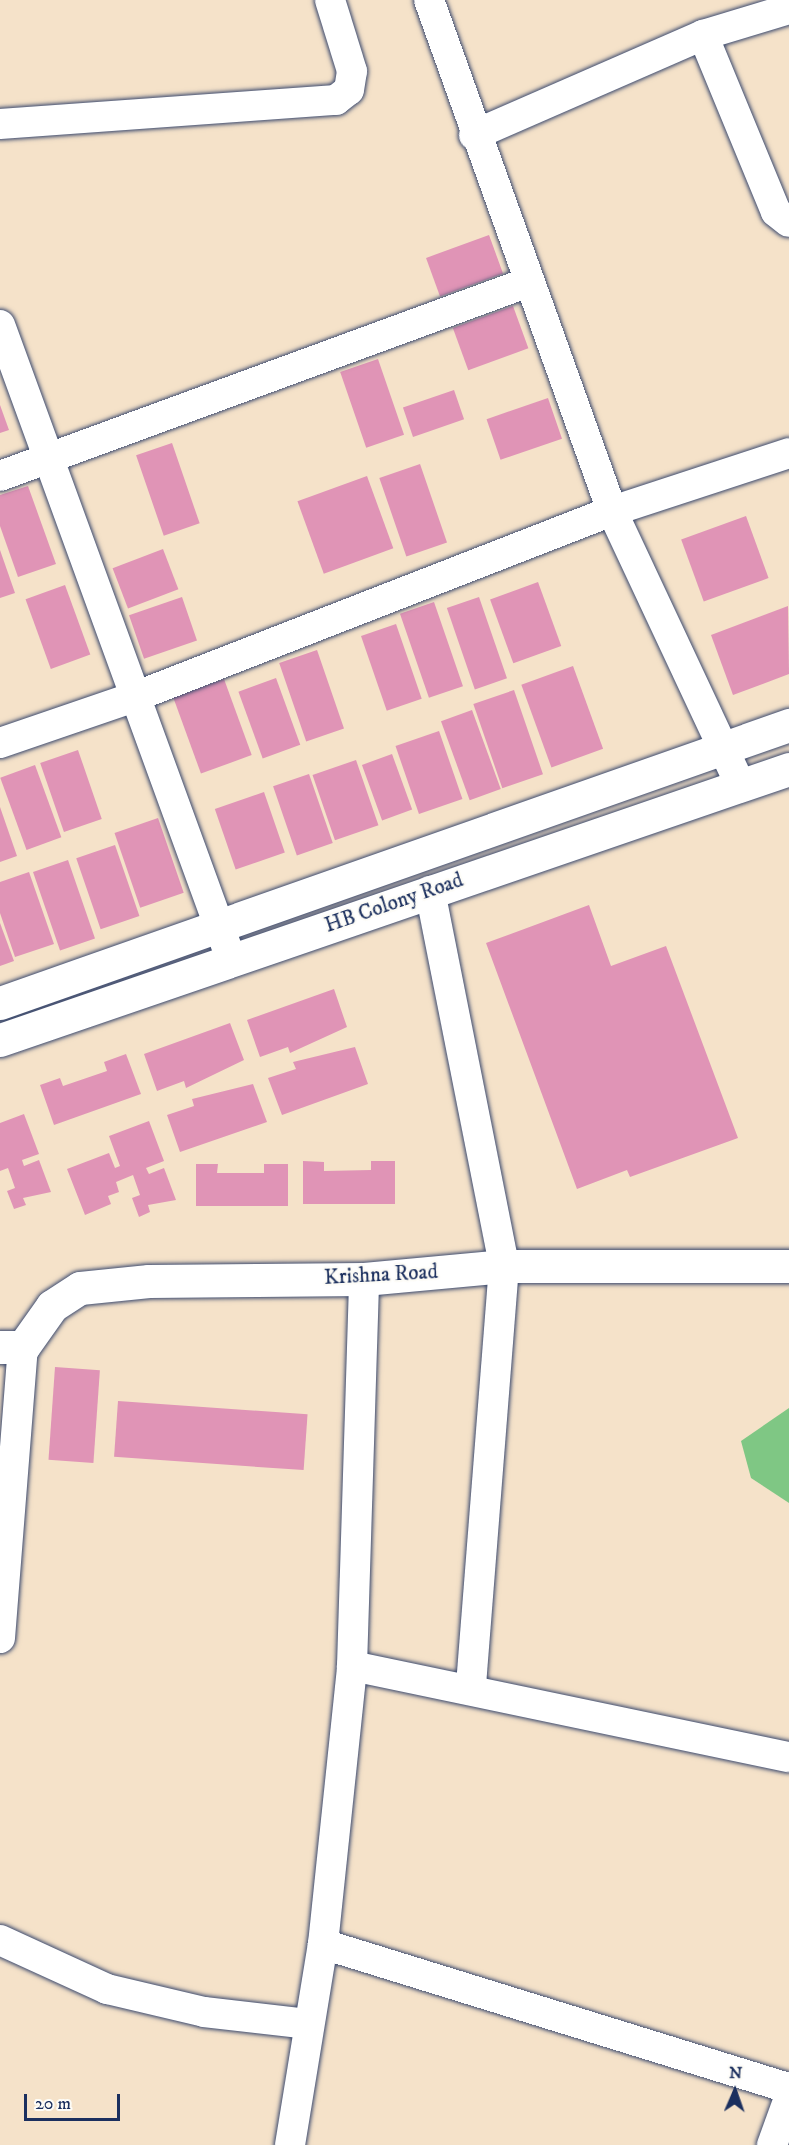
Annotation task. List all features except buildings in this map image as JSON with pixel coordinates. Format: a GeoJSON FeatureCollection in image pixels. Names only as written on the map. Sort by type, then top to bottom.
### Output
{"type":"FeatureCollection","features":[{"type":"Feature","properties":{"kind":"street"},"geometry":{"type":"LineString","coordinates":[[0,124],[336,100],[349,90],[352,71],[330,0]]}},
{"type":"Feature","properties":{"kind":"street"},"geometry":{"type":"LineString","coordinates":[[429,0],[526,283],[612,511],[741,786]]}},
{"type":"Feature","properties":{"kind":"street"},"geometry":{"type":"LineString","coordinates":[[474,135],[703,35],[789,9]]}},
{"type":"Feature","properties":{"kind":"street"},"geometry":{"type":"LineString","coordinates":[[703,35],[776,212],[789,222]]}},
{"type":"Feature","properties":{"kind":"street"},"geometry":{"type":"LineString","coordinates":[[0,476],[46,457],[526,283]]}},
{"type":"Feature","properties":{"kind":"street"},"geometry":{"type":"LineString","coordinates":[[0,325],[46,457],[137,696],[231,959]]}},
{"type":"Feature","properties":{"kind":"street"},"geometry":{"type":"LineString","coordinates":[[0,743],[137,696],[612,511],[789,453]]}},
{"type":"Feature","properties":{"kind":"street"},"geometry":{"type":"LineString","coordinates":[[0,1003],[219,923],[789,725]]}},
{"type":"Feature","properties":{"kind":"street","name":"HB Colony Road"},"geometry":{"type":"LineString","coordinates":[[0,1040],[741,786],[786,780]]}},
{"type":"Feature","properties":{"kind":"street"},"geometry":{"type":"LineString","coordinates":[[430,891],[504,1266],[471,1689]]}},
{"type":"Feature","properties":{"kind":"street","name":"Krishna Road"},"geometry":{"type":"LineString","coordinates":[[11,1347],[52,1306],[80,1288],[150,1281],[364,1279],[504,1266],[789,1266]]}},
{"type":"Feature","properties":{"kind":"street"},"geometry":{"type":"LineString","coordinates":[[290,2145],[307,2024],[323,1944],[352,1666],[364,1279]]}},
{"type":"Feature","properties":{"kind":"street"},"geometry":{"type":"LineString","coordinates":[[0,1638],[11,1347]]}},
{"type":"Feature","properties":{"kind":"street"},"geometry":{"type":"LineString","coordinates":[[352,1666],[789,1757]]}},
{"type":"Feature","properties":{"kind":"street"},"geometry":{"type":"LineString","coordinates":[[0,1940],[107,1989],[204,2012],[307,2024]]}},
{"type":"Feature","properties":{"kind":"street"},"geometry":{"type":"LineString","coordinates":[[323,1944],[789,2088]]}},
{"type":"Feature","properties":{"kind":"street"},"geometry":{"type":"LineString","coordinates":[[772,2145],[789,2098]]}},
{"type":"Feature","properties":{"kind":"green space"},"geometry":{"type":"Polygon","coordinates":[[[789,1408],[789,1503],[751,1478],[741,1441],[789,1408]]]}}]}
